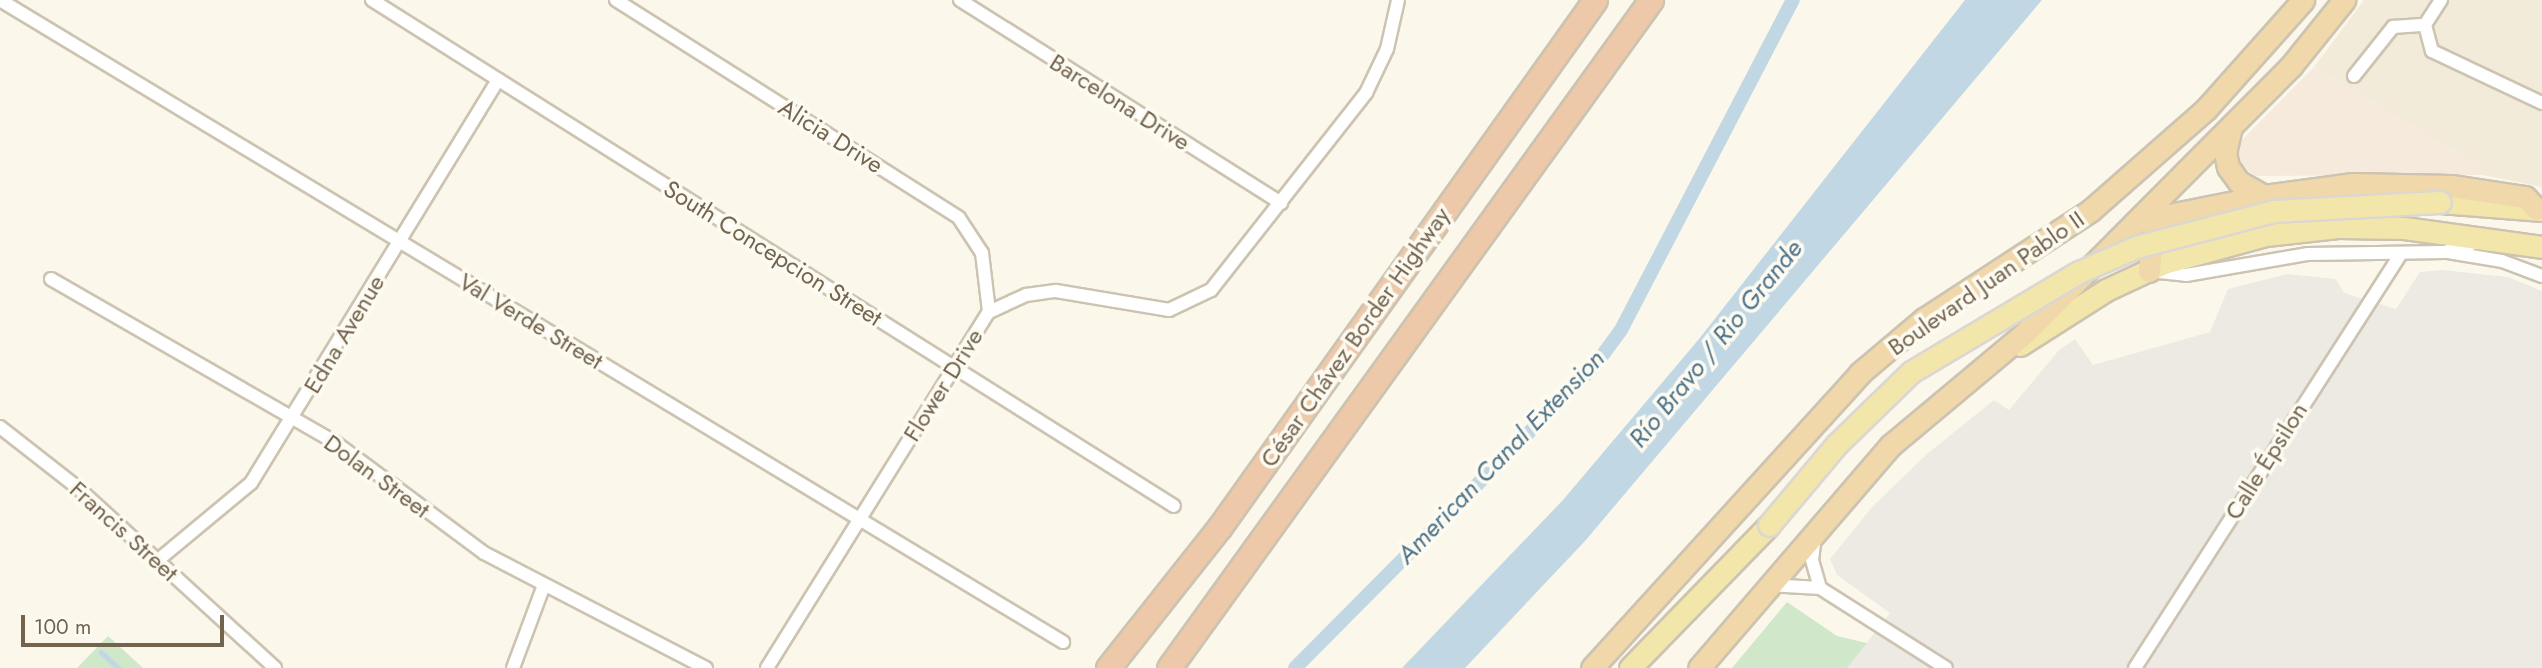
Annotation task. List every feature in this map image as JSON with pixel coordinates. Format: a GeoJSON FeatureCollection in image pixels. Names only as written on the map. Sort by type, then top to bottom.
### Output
{"type":"FeatureCollection","features":[{"type":"Feature","properties":{"kind":"highway","name":"César Chávez Border Highway"},"geometry":{"type":"LineString","coordinates":[[1108,668],[1219,528],[1595,0]]}},
{"type":"Feature","properties":{"kind":"highway","name":"César Chávez Border Highway"},"geometry":{"type":"LineString","coordinates":[[1169,668],[1651,0]]}},
{"type":"Feature","properties":{"kind":"highway","name":"Boulevard Juan Pablo II"},"geometry":{"type":"LineString","coordinates":[[1592,668],[1860,373],[1924,320],[2091,210],[2206,109],[2303,0]]}},
{"type":"Feature","properties":{"kind":"highway","name":"Boulevard Juan Pablo II"},"geometry":{"type":"LineString","coordinates":[[1699,668],[1817,526],[1891,445],[1994,362],[2291,66],[2344,0]]}},
{"type":"Feature","properties":{"kind":"highway"},"geometry":{"type":"LineString","coordinates":[[2232,124],[2225,152],[2228,167],[2239,182],[2264,196]]}},
{"type":"Feature","properties":{"kind":"highway"},"geometry":{"type":"LineString","coordinates":[[2149,271],[2153,228],[2164,216],[2264,196],[2353,184],[2451,186],[2525,197],[2539,210]]}},
{"type":"Feature","properties":{"kind":"main road"},"geometry":{"type":"LineString","coordinates":[[1630,668],[1769,525],[1837,444],[1911,372],[2079,272],[2136,247],[2274,211],[2440,202],[2539,210]]}},
{"type":"Feature","properties":{"kind":"main road"},"geometry":{"type":"LineString","coordinates":[[1994,362],[2106,290],[2221,244],[2338,227],[2490,237],[2542,247]]}},
{"type":"Feature","properties":{"kind":"street","name":"Val Verde Street"},"geometry":{"type":"LineString","coordinates":[[0,0],[1063,642]]}},
{"type":"Feature","properties":{"kind":"street","name":"South Concepcion Street"},"geometry":{"type":"LineString","coordinates":[[372,0],[1174,506]]}},
{"type":"Feature","properties":{"kind":"street","name":"Alicia Drive"},"geometry":{"type":"LineString","coordinates":[[616,0],[959,218],[982,253],[989,312]]}},
{"type":"Feature","properties":{"kind":"street","name":"Barcelona Drive"},"geometry":{"type":"LineString","coordinates":[[960,0],[1280,203]]}},
{"type":"Feature","properties":{"kind":"street","name":"Flower Drive"},"geometry":{"type":"LineString","coordinates":[[767,668],[989,312],[1047,292],[1152,310],[1184,307],[1211,290],[1366,93],[1387,49],[1398,0]]}},
{"type":"Feature","properties":{"kind":"street"},"geometry":{"type":"LineString","coordinates":[[2441,0],[2425,25],[2426,42],[2438,56],[2542,103]]}},
{"type":"Feature","properties":{"kind":"street"},"geometry":{"type":"LineString","coordinates":[[2354,76],[2393,27],[2425,25]]}},
{"type":"Feature","properties":{"kind":"street","name":"Edna Avenue"},"geometry":{"type":"LineString","coordinates":[[157,561],[244,490],[294,419],[498,80]]}},
{"type":"Feature","properties":{"kind":"street"},"geometry":{"type":"LineString","coordinates":[[2149,271],[2186,275],[2308,254],[2400,256],[2445,252],[2490,237]]}},
{"type":"Feature","properties":{"kind":"street"},"geometry":{"type":"LineString","coordinates":[[2445,252],[2502,261],[2542,276]]}},
{"type":"Feature","properties":{"kind":"street","name":"Calle Épsilon"},"geometry":{"type":"LineString","coordinates":[[2135,668],[2400,256]]}},
{"type":"Feature","properties":{"kind":"street","name":"Dolan Street"},"geometry":{"type":"LineString","coordinates":[[51,279],[294,419],[368,465],[484,553],[706,668]]}},
{"type":"Feature","properties":{"kind":"street","name":"Francis Street"},"geometry":{"type":"LineString","coordinates":[[0,427],[32,448],[275,668]]}},
{"type":"Feature","properties":{"kind":"street"},"geometry":{"type":"LineString","coordinates":[[1817,526],[1812,559],[1820,588]]}},
{"type":"Feature","properties":{"kind":"street"},"geometry":{"type":"LineString","coordinates":[[513,668],[544,585]]}},
{"type":"Feature","properties":{"kind":"street"},"geometry":{"type":"LineString","coordinates":[[1767,585],[1820,588],[1945,668]]}},
{"type":"Feature","properties":{"kind":"shaded area"},"geometry":{"type":"Polygon","coordinates":[[[2364,0],[2542,0],[2542,187],[2482,175],[2482,167],[2314,67],[2364,0]]]}},
{"type":"Feature","properties":{"kind":"shaded area"},"geometry":{"type":"Polygon","coordinates":[[[2314,67],[2483,167],[2482,175],[2255,176],[2234,158],[2238,144],[2314,67]]]}},
{"type":"Feature","properties":{"kind":"shaded area"},"geometry":{"type":"Polygon","coordinates":[[[2442,270],[2508,277],[2542,291],[2542,668],[1847,668],[1890,613],[1837,575],[1830,559],[1872,507],[1927,454],[1994,400],[2009,410],[2059,350],[2075,339],[2093,365],[2210,332],[2228,289],[2287,274],[2336,279],[2344,293],[2396,309],[2420,272],[2442,270]]]}},
{"type":"Feature","properties":{"kind":"green space"},"geometry":{"type":"Polygon","coordinates":[[[1787,602],[1837,636],[1867,643],[1847,668],[1732,668],[1787,602]]]}},
{"type":"Feature","properties":{"kind":"green space"},"geometry":{"type":"Polygon","coordinates":[[[108,636],[143,668],[77,668],[108,636]]]}},
{"type":"Feature","properties":{"kind":"water","name":"Río Bravo / Rio Grande"},"geometry":{"type":"Polygon","coordinates":[[[1965,0],[2042,0],[1585,541],[1465,668],[1402,668],[1563,500],[1699,339],[1965,0]]]}},
{"type":"Feature","properties":{"kind":"waterway","name":"American Canal Extension"},"geometry":{"type":"LineString","coordinates":[[1295,668],[1593,368],[1621,330],[1793,0]]}},
{"type":"Feature","properties":{"kind":"waterway"},"geometry":{"type":"LineString","coordinates":[[101,652],[119,668]]}}]}
